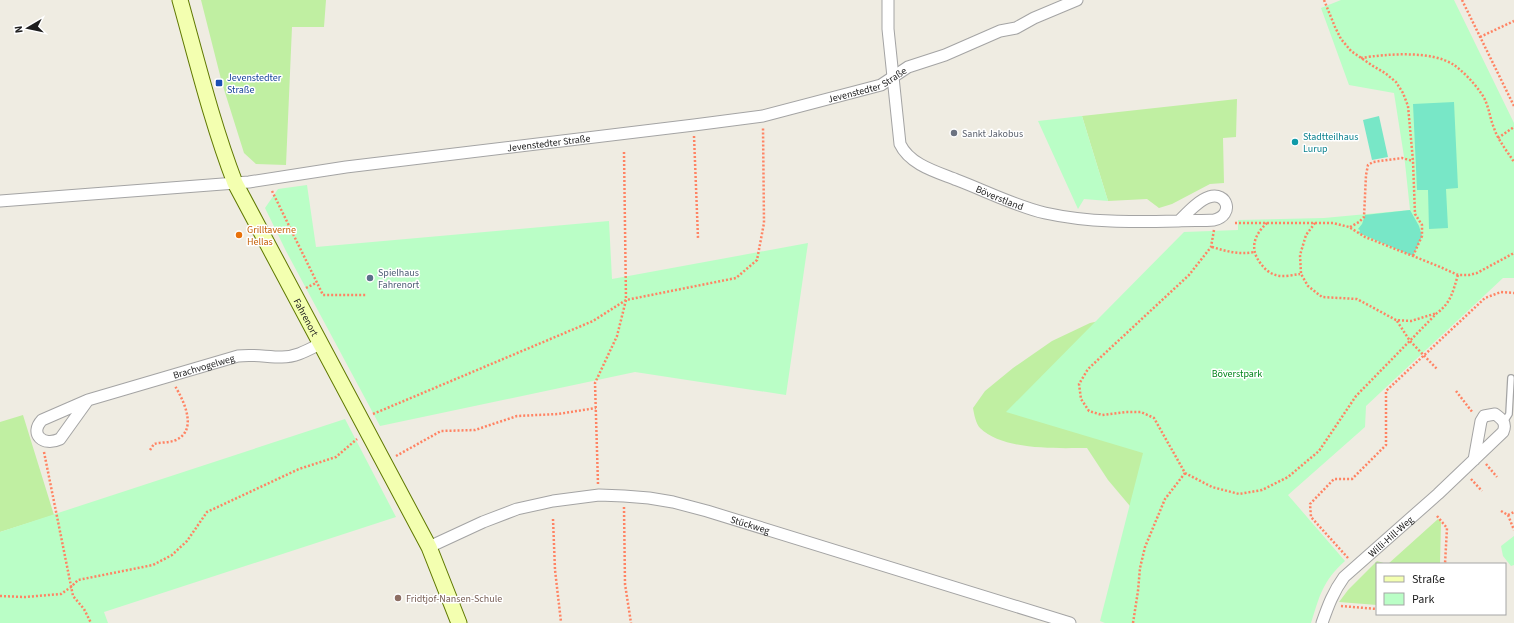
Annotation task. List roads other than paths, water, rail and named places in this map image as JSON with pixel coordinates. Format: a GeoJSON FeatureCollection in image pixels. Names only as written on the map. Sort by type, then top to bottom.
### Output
{"type":"FeatureCollection","features":[{"type":"Feature","properties":{"kind":"street","name":"Fahrenort"},"geometry":{"type":"LineString","coordinates":[[180,0],[223,152],[235,183],[429,547],[459,623]]}},
{"type":"Feature","properties":{"kind":"street","name":"Böverstland"},"geometry":{"type":"LineString","coordinates":[[888,0],[888,29],[892,78],[900,144],[904,152],[917,163],[1026,207],[1045,213],[1098,221],[1146,222],[1179,220]]}},
{"type":"Feature","properties":{"kind":"street","name":"Jevenstedter Straße"},"geometry":{"type":"LineString","coordinates":[[0,200],[235,183],[346,167],[763,116],[868,90],[881,85],[908,67],[945,55],[1000,31],[1016,28],[1034,18],[1077,0]]}},
{"type":"Feature","properties":{"kind":"street","name":"Brachvogelweg"},"geometry":{"type":"LineString","coordinates":[[88,400],[60,439],[54,442],[47,442],[42,440],[38,435],[38,424],[42,420],[88,400],[238,356],[250,354],[283,357],[292,356],[320,344]]}},
{"type":"Feature","properties":{"kind":"street"},"geometry":{"type":"LineString","coordinates":[[1479,461],[1481,421],[1484,416],[1495,414],[1504,422]]}},
{"type":"Feature","properties":{"kind":"street","name":"Willi-Hill-Weg"},"geometry":{"type":"LineString","coordinates":[[1322,623],[1334,591],[1344,578],[1479,461],[1503,432],[1505,427],[1504,422]]}},
{"type":"Feature","properties":{"kind":"street","name":"Stückweg"},"geometry":{"type":"LineString","coordinates":[[429,547],[483,522],[517,509],[553,501],[598,495],[649,498],[673,502],[707,511],[1070,623]]}},
{"type":"Feature","properties":{"kind":"lane"},"geometry":{"type":"LineString","coordinates":[[1504,422],[1509,414],[1511,378]]}},
{"type":"Feature","properties":{"kind":"place","name":"Jevenstedter Straße"},"geometry":{"type":"Point","coordinates":[219,83]}},
{"type":"Feature","properties":{"kind":"place","name":"Sankt Jakobus"},"geometry":{"type":"Point","coordinates":[954,133]}},
{"type":"Feature","properties":{"kind":"place","name":"Stadtteilhaus Lurup"},"geometry":{"type":"Point","coordinates":[1295,142]}},
{"type":"Feature","properties":{"kind":"place","name":"Grilltaverne Hellas"},"geometry":{"type":"Point","coordinates":[239,235]}},
{"type":"Feature","properties":{"kind":"place","name":"Spielhaus Fahrenort"},"geometry":{"type":"Point","coordinates":[370,278]}},
{"type":"Feature","properties":{"kind":"place","name":"Fridtjof-Nansen-Schule"},"geometry":{"type":"Point","coordinates":[398,598]}},
{"type":"Feature","properties":{"kind":"park label","name":"Böverstpark"},"geometry":{"type":"Point","coordinates":[1237,373]}}]}
